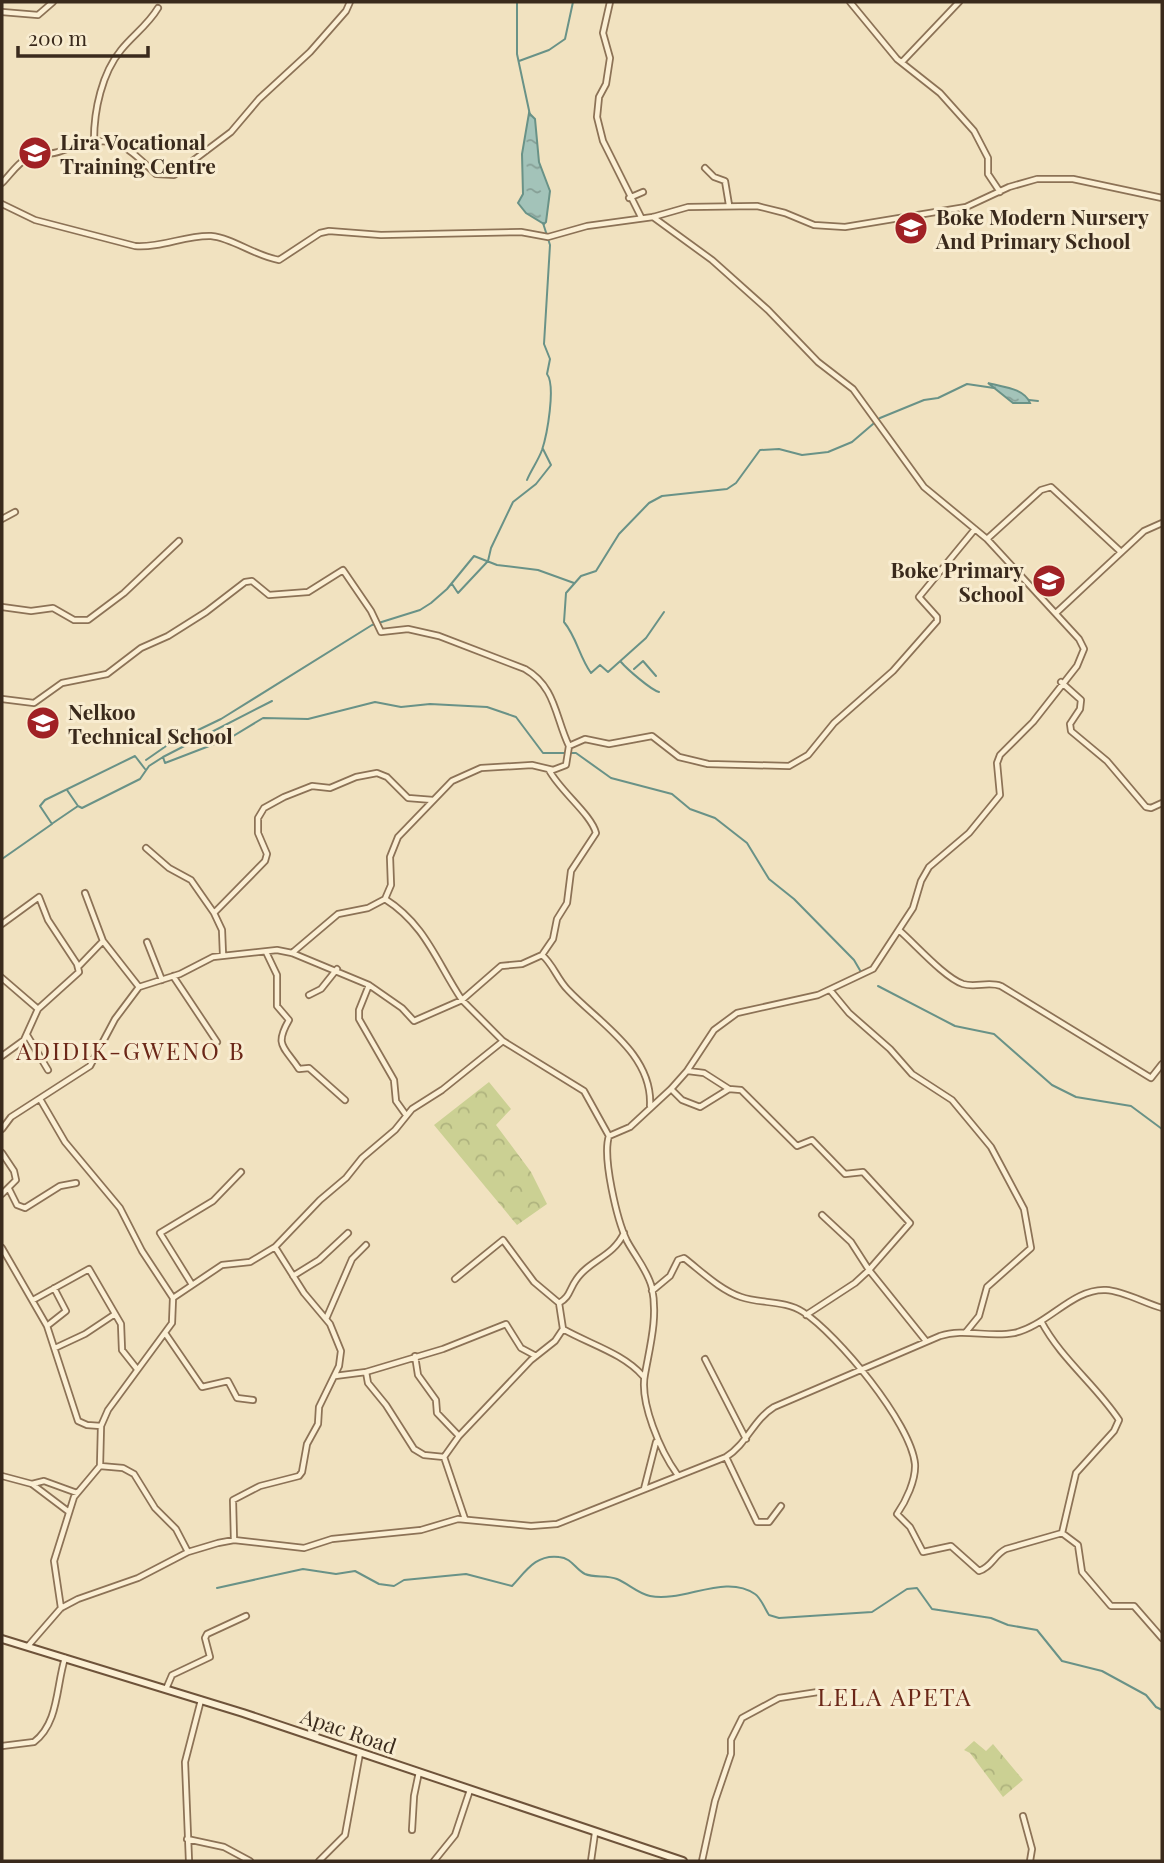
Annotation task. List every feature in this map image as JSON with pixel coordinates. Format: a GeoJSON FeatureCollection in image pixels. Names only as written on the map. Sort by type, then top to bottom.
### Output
{"type":"FeatureCollection","features":[{"type":"Feature","properties":{"kind":"main road","name":"Apac Road"},"geometry":{"type":"LineString","coordinates":[[2,1639],[201,1699],[670,1860],[683,1861]]}},
{"type":"Feature","properties":{"kind":"street"},"geometry":{"type":"LineString","coordinates":[[2,12],[38,15],[53,2]]}},
{"type":"Feature","properties":{"kind":"street"},"geometry":{"type":"LineString","coordinates":[[2,183],[27,158],[53,154],[94,140],[110,140],[131,150],[156,174],[168,178],[174,175],[225,138],[259,99],[310,52],[346,11],[350,2]]}},
{"type":"Feature","properties":{"kind":"street"},"geometry":{"type":"LineString","coordinates":[[610,2],[603,33],[610,58],[606,84],[599,97],[597,117],[603,141],[641,218]]}},
{"type":"Feature","properties":{"kind":"street"},"geometry":{"type":"LineString","coordinates":[[850,2],[902,63],[940,93],[974,131],[988,158],[988,174],[1000,192]]}},
{"type":"Feature","properties":{"kind":"street"},"geometry":{"type":"LineString","coordinates":[[902,63],[959,2]]}},
{"type":"Feature","properties":{"kind":"street"},"geometry":{"type":"LineString","coordinates":[[94,140],[96,108],[114,62],[120,51],[150,21],[158,8]]}},
{"type":"Feature","properties":{"kind":"street"},"geometry":{"type":"LineString","coordinates":[[705,168],[714,177],[725,181],[729,205]]}},
{"type":"Feature","properties":{"kind":"street"},"geometry":{"type":"LineString","coordinates":[[2,204],[35,220],[135,246],[148,247],[184,238],[211,236],[279,260],[320,233],[329,231],[381,235],[521,232],[548,237],[587,226],[653,217],[680,208],[729,205],[770,208],[830,228],[935,215],[966,207],[1028,181],[1057,179],[1162,198]]}},
{"type":"Feature","properties":{"kind":"street"},"geometry":{"type":"LineString","coordinates":[[1155,197],[1162,191]]}},
{"type":"Feature","properties":{"kind":"street"},"geometry":{"type":"LineString","coordinates":[[629,198],[643,192]]}},
{"type":"Feature","properties":{"kind":"street"},"geometry":{"type":"LineString","coordinates":[[609,1136],[630,1127],[650,1105],[671,1089],[687,1071],[714,1030],[737,1013],[830,990],[873,969],[913,908],[921,881],[929,867],[969,833],[1000,795],[997,763],[1000,755],[1018,739],[1061,682],[1077,666],[1084,649],[987,539],[924,487],[853,389],[818,362],[768,310],[712,260],[653,217]]}},
{"type":"Feature","properties":{"kind":"street"},"geometry":{"type":"LineString","coordinates":[[987,539],[1041,490],[1051,486],[1121,552]]}},
{"type":"Feature","properties":{"kind":"street"},"geometry":{"type":"LineString","coordinates":[[2,519],[15,512]]}},
{"type":"Feature","properties":{"kind":"street"},"geometry":{"type":"LineString","coordinates":[[1055,613],[1144,531],[1162,523]]}},
{"type":"Feature","properties":{"kind":"street"},"geometry":{"type":"LineString","coordinates":[[569,746],[585,739],[609,744],[649,735],[656,737],[679,757],[708,764],[778,768],[797,763],[812,751],[834,723],[893,671],[937,621],[937,617],[919,597],[975,529]]}},
{"type":"Feature","properties":{"kind":"street"},"geometry":{"type":"LineString","coordinates":[[2,607],[31,611],[53,608],[74,620],[88,620],[124,593],[179,541]]}},
{"type":"Feature","properties":{"kind":"street"},"geometry":{"type":"LineString","coordinates":[[2,699],[34,703],[62,683],[107,674],[141,648],[168,636],[206,612],[245,582],[252,582],[269,595],[308,592],[343,570],[371,611],[381,632],[408,629],[439,636],[520,667],[536,677],[554,701],[569,746],[566,765],[549,770],[531,765],[481,768],[452,781],[396,841],[390,857],[391,885],[385,899],[368,908],[338,914],[292,953]]}},
{"type":"Feature","properties":{"kind":"street"},"geometry":{"type":"LineString","coordinates":[[1061,682],[1081,700],[1080,709],[1070,724],[1071,731],[1113,767],[1146,807],[1151,808],[1162,803]]}},
{"type":"Feature","properties":{"kind":"street"},"geometry":{"type":"LineString","coordinates":[[2,1129],[11,1117],[89,1066],[115,1018],[139,987],[173,976],[208,958],[266,952],[292,953],[369,985],[402,1007],[414,1021],[462,1000],[501,966],[522,964],[542,955],[553,939],[557,919],[567,903],[571,871],[596,832],[591,822],[564,794],[549,770]]}},
{"type":"Feature","properties":{"kind":"street"},"geometry":{"type":"LineString","coordinates":[[214,913],[265,861],[267,854],[258,833],[258,818],[264,808],[275,801],[312,786],[330,788],[356,777],[377,774],[387,777],[408,798],[434,800]]}},
{"type":"Feature","properties":{"kind":"street"},"geometry":{"type":"LineString","coordinates":[[146,848],[169,868],[191,880],[220,922],[223,955]]}},
{"type":"Feature","properties":{"kind":"street"},"geometry":{"type":"LineString","coordinates":[[85,893],[103,941],[139,987]]}},
{"type":"Feature","properties":{"kind":"street"},"geometry":{"type":"LineString","coordinates":[[2,924],[39,897],[51,925],[79,967]]}},
{"type":"Feature","properties":{"kind":"street"},"geometry":{"type":"LineString","coordinates":[[385,899],[401,911],[430,943],[462,1000],[503,1041],[584,1091],[609,1136],[609,1166],[624,1233],[652,1291],[653,1335],[644,1376],[656,1441],[677,1475]]}},
{"type":"Feature","properties":{"kind":"street"},"geometry":{"type":"LineString","coordinates":[[900,931],[957,982],[974,986],[993,983],[1001,986],[1151,1078],[1162,1064]]}},
{"type":"Feature","properties":{"kind":"street"},"geometry":{"type":"LineString","coordinates":[[2,1056],[27,1035],[38,1009],[79,972],[79,967],[103,941]]}},
{"type":"Feature","properties":{"kind":"street"},"geometry":{"type":"LineString","coordinates":[[147,942],[162,980]]}},
{"type":"Feature","properties":{"kind":"street"},"geometry":{"type":"LineString","coordinates":[[266,952],[277,975],[277,1006],[289,1020],[280,1035],[281,1042],[299,1069],[309,1068],[345,1100]]}},
{"type":"Feature","properties":{"kind":"street"},"geometry":{"type":"LineString","coordinates":[[542,955],[565,987],[632,1052],[648,1082],[650,1105]]}},
{"type":"Feature","properties":{"kind":"street"},"geometry":{"type":"LineString","coordinates":[[309,995],[321,989],[337,970]]}},
{"type":"Feature","properties":{"kind":"street"},"geometry":{"type":"LineString","coordinates":[[173,976],[217,1042]]}},
{"type":"Feature","properties":{"kind":"street"},"geometry":{"type":"LineString","coordinates":[[2,978],[38,1009]]}},
{"type":"Feature","properties":{"kind":"street"},"geometry":{"type":"LineString","coordinates":[[369,985],[359,1010],[359,1019],[394,1080],[395,1097],[406,1115]]}},
{"type":"Feature","properties":{"kind":"street"},"geometry":{"type":"LineString","coordinates":[[830,990],[849,1013],[890,1049],[912,1074],[958,1106],[998,1156],[1006,1181],[1024,1209],[1031,1248],[987,1287],[979,1316],[965,1332]]}},
{"type":"Feature","properties":{"kind":"street"},"geometry":{"type":"LineString","coordinates":[[27,1035],[48,1070]]}},
{"type":"Feature","properties":{"kind":"street"},"geometry":{"type":"LineString","coordinates":[[173,1298],[191,1283],[226,1263],[250,1262],[275,1247],[346,1178],[362,1158],[396,1130],[406,1115],[503,1041]]}},
{"type":"Feature","properties":{"kind":"street"},"geometry":{"type":"LineString","coordinates":[[687,1071],[704,1073],[729,1089],[741,1090],[797,1146],[812,1140],[845,1174],[863,1172],[910,1223],[855,1283],[806,1315]]}},
{"type":"Feature","properties":{"kind":"street"},"geometry":{"type":"LineString","coordinates":[[671,1089],[682,1100],[701,1107],[729,1089]]}},
{"type":"Feature","properties":{"kind":"street"},"geometry":{"type":"LineString","coordinates":[[40,1099],[65,1142],[120,1208],[142,1251],[173,1298],[173,1321],[113,1403],[101,1426],[100,1466],[77,1493],[69,1513],[54,1561],[61,1608]]}},
{"type":"Feature","properties":{"kind":"street"},"geometry":{"type":"LineString","coordinates":[[2,1153],[16,1176],[9,1189],[2,1194]]}},
{"type":"Feature","properties":{"kind":"street"},"geometry":{"type":"LineString","coordinates":[[191,1283],[160,1233],[213,1201],[241,1172]]}},
{"type":"Feature","properties":{"kind":"street"},"geometry":{"type":"LineString","coordinates":[[9,1189],[17,1205],[25,1208],[65,1183],[76,1183]]}},
{"type":"Feature","properties":{"kind":"street"},"geometry":{"type":"LineString","coordinates":[[822,1215],[850,1242],[926,1341]]}},
{"type":"Feature","properties":{"kind":"street"},"geometry":{"type":"LineString","coordinates":[[293,1276],[319,1260],[348,1233]]}},
{"type":"Feature","properties":{"kind":"street"},"geometry":{"type":"LineString","coordinates":[[559,1303],[567,1298],[576,1280],[596,1259],[608,1255],[624,1233]]}},
{"type":"Feature","properties":{"kind":"street"},"geometry":{"type":"LineString","coordinates":[[444,1457],[459,1436],[536,1356],[555,1341],[563,1329],[559,1303],[534,1282],[503,1240],[455,1279]]}},
{"type":"Feature","properties":{"kind":"street"},"geometry":{"type":"LineString","coordinates":[[326,1319],[352,1259],[366,1245]]}},
{"type":"Feature","properties":{"kind":"street"},"geometry":{"type":"LineString","coordinates":[[234,1540],[233,1500],[260,1486],[301,1475],[307,1444],[318,1424],[319,1407],[335,1376],[341,1351],[335,1333],[275,1247]]}},
{"type":"Feature","properties":{"kind":"street"},"geometry":{"type":"LineString","coordinates":[[2,1248],[47,1326],[78,1421],[101,1426]]}},
{"type":"Feature","properties":{"kind":"street"},"geometry":{"type":"LineString","coordinates":[[652,1291],[670,1276],[678,1260],[684,1258],[738,1297],[789,1306],[806,1315],[844,1349],[899,1424],[911,1450],[914,1474],[897,1514],[910,1527],[923,1552],[950,1546],[979,1571],[988,1567],[998,1553],[1006,1549],[1062,1534],[1078,1545],[1082,1572],[1111,1606],[1134,1606],[1162,1638]]}},
{"type":"Feature","properties":{"kind":"street"},"geometry":{"type":"LineString","coordinates":[[33,1300],[89,1269],[123,1330],[122,1350],[137,1369]]}},
{"type":"Feature","properties":{"kind":"street"},"geometry":{"type":"LineString","coordinates":[[47,1326],[66,1311],[54,1287]]}},
{"type":"Feature","properties":{"kind":"street"},"geometry":{"type":"LineString","coordinates":[[28,1646],[61,1608],[100,1589],[138,1578],[188,1552],[234,1540],[304,1548],[332,1539],[421,1530],[449,1520],[465,1519],[543,1527],[567,1521],[726,1457],[746,1439],[754,1424],[774,1406],[945,1334],[1016,1332],[1041,1321],[1072,1300],[1099,1290],[1162,1308]]}},
{"type":"Feature","properties":{"kind":"street"},"geometry":{"type":"LineString","coordinates":[[55,1348],[85,1335],[115,1314]]}},
{"type":"Feature","properties":{"kind":"street"},"geometry":{"type":"LineString","coordinates":[[1041,1321],[1053,1343],[1095,1388],[1119,1420],[1114,1431],[1076,1473],[1062,1534]]}},
{"type":"Feature","properties":{"kind":"street"},"geometry":{"type":"LineString","coordinates":[[335,1376],[366,1373],[443,1349],[506,1324],[521,1348],[536,1356]]}},
{"type":"Feature","properties":{"kind":"street"},"geometry":{"type":"LineString","coordinates":[[563,1329],[621,1357],[644,1376]]}},
{"type":"Feature","properties":{"kind":"street"},"geometry":{"type":"LineString","coordinates":[[165,1333],[202,1387],[228,1381],[237,1398],[253,1400]]}},
{"type":"Feature","properties":{"kind":"street"},"geometry":{"type":"LineString","coordinates":[[415,1356],[418,1375],[436,1400],[437,1413],[459,1436]]}},
{"type":"Feature","properties":{"kind":"street"},"geometry":{"type":"LineString","coordinates":[[705,1359],[746,1439]]}},
{"type":"Feature","properties":{"kind":"street"},"geometry":{"type":"LineString","coordinates":[[366,1373],[368,1383],[386,1405],[414,1449],[424,1455],[444,1457]]}},
{"type":"Feature","properties":{"kind":"street"},"geometry":{"type":"LineString","coordinates":[[643,1489],[656,1441]]}},
{"type":"Feature","properties":{"kind":"street"},"geometry":{"type":"LineString","coordinates":[[444,1457],[465,1519]]}},
{"type":"Feature","properties":{"kind":"street"},"geometry":{"type":"LineString","coordinates":[[726,1457],[757,1522],[769,1522],[781,1506]]}},
{"type":"Feature","properties":{"kind":"street"},"geometry":{"type":"LineString","coordinates":[[100,1466],[122,1468],[134,1474],[155,1508],[176,1530],[188,1552]]}},
{"type":"Feature","properties":{"kind":"street"},"geometry":{"type":"LineString","coordinates":[[2,1476],[32,1485],[69,1513]]}},
{"type":"Feature","properties":{"kind":"street"},"geometry":{"type":"LineString","coordinates":[[32,1485],[44,1481],[77,1493]]}},
{"type":"Feature","properties":{"kind":"street"},"geometry":{"type":"LineString","coordinates":[[166,1689],[172,1675],[210,1657],[205,1638],[207,1634],[246,1616]]}},
{"type":"Feature","properties":{"kind":"street"},"geometry":{"type":"LineString","coordinates":[[2,1746],[34,1742],[44,1732],[53,1713],[65,1658]]}},
{"type":"Feature","properties":{"kind":"street"},"geometry":{"type":"LineString","coordinates":[[702,1861],[715,1801],[731,1754],[731,1740],[742,1718],[779,1698],[818,1692]]}},
{"type":"Feature","properties":{"kind":"street"},"geometry":{"type":"LineString","coordinates":[[189,1861],[185,1762],[201,1699]]}},
{"type":"Feature","properties":{"kind":"street"},"geometry":{"type":"LineString","coordinates":[[319,1861],[345,1835],[360,1752]]}},
{"type":"Feature","properties":{"kind":"street"},"geometry":{"type":"LineString","coordinates":[[412,1830],[419,1772]]}},
{"type":"Feature","properties":{"kind":"street"},"geometry":{"type":"LineString","coordinates":[[434,1861],[455,1835],[470,1790]]}},
{"type":"Feature","properties":{"kind":"street"},"geometry":{"type":"LineString","coordinates":[[1023,1816],[1032,1849],[1030,1861]]}},
{"type":"Feature","properties":{"kind":"street"},"geometry":{"type":"LineString","coordinates":[[591,1861],[595,1833]]}},
{"type":"Feature","properties":{"kind":"street"},"geometry":{"type":"LineString","coordinates":[[187,1839],[224,1847],[250,1861]]}},
{"type":"Feature","properties":{"kind":"green space"},"geometry":{"type":"Polygon","coordinates":[[[489,1082],[511,1109],[496,1125],[531,1172],[547,1204],[517,1225],[434,1125],[489,1082]]]}},
{"type":"Feature","properties":{"kind":"green space"},"geometry":{"type":"Polygon","coordinates":[[[974,1741],[986,1751],[993,1744],[1023,1780],[1003,1797],[970,1753],[964,1750],[974,1741]]]}},
{"type":"Feature","properties":{"kind":"water"},"geometry":{"type":"Polygon","coordinates":[[[529,113],[535,119],[539,162],[550,191],[544,224],[526,213],[518,203],[523,194],[522,154],[529,113]]]}},
{"type":"Feature","properties":{"kind":"water"},"geometry":{"type":"Polygon","coordinates":[[[988,383],[1018,391],[1030,403],[1013,403],[988,383]]]}},
{"type":"Feature","properties":{"kind":"waterway"},"geometry":{"type":"LineString","coordinates":[[517,2],[517,54],[530,115]]}},
{"type":"Feature","properties":{"kind":"waterway"},"geometry":{"type":"LineString","coordinates":[[519,61],[549,50],[565,39],[573,2]]}},
{"type":"Feature","properties":{"kind":"waterway"},"geometry":{"type":"LineString","coordinates":[[527,480],[542,450],[551,399],[547,374],[550,359],[544,344],[550,245],[543,223]]}},
{"type":"Feature","properties":{"kind":"waterway"},"geometry":{"type":"LineString","coordinates":[[664,612],[646,638],[608,672],[600,665],[591,673],[564,622],[566,593],[581,576],[596,571],[619,534],[649,503],[662,496],[727,489],[736,483],[760,450],[779,449],[802,455],[828,452],[852,442],[880,418],[924,400],[938,398],[967,384],[994,388]]}},
{"type":"Feature","properties":{"kind":"waterway"},"geometry":{"type":"LineString","coordinates":[[1029,400],[1038,401]]}},
{"type":"Feature","properties":{"kind":"waterway"},"geometry":{"type":"LineString","coordinates":[[452,584],[458,593],[488,561],[491,548],[513,502],[536,484],[551,465],[543,449]]}},
{"type":"Feature","properties":{"kind":"waterway"},"geometry":{"type":"LineString","coordinates":[[146,760],[169,744],[221,719],[372,625],[420,610],[447,589],[474,556],[497,565],[538,570],[574,583]]}},
{"type":"Feature","properties":{"kind":"waterway"},"geometry":{"type":"LineString","coordinates":[[634,669],[643,661],[656,676]]}},
{"type":"Feature","properties":{"kind":"waterway"},"geometry":{"type":"LineString","coordinates":[[621,662],[659,692]]}},
{"type":"Feature","properties":{"kind":"waterway"},"geometry":{"type":"LineString","coordinates":[[78,806],[82,808],[140,779],[149,766],[163,757],[272,701]]}},
{"type":"Feature","properties":{"kind":"waterway"},"geometry":{"type":"LineString","coordinates":[[163,757],[165,763],[230,738],[263,718],[308,719],[375,702],[401,707],[430,704],[487,707],[516,717],[543,753],[576,753],[611,778],[672,794],[690,809],[715,818],[747,843],[769,879],[794,899],[854,960],[861,972]]}},
{"type":"Feature","properties":{"kind":"waterway"},"geometry":{"type":"LineString","coordinates":[[2,859],[52,824],[40,806],[45,800],[135,756],[145,769]]}},
{"type":"Feature","properties":{"kind":"waterway"},"geometry":{"type":"LineString","coordinates":[[53,823],[78,806],[67,790]]}},
{"type":"Feature","properties":{"kind":"waterway"},"geometry":{"type":"LineString","coordinates":[[878,986],[955,1026],[994,1034],[1052,1085],[1076,1097],[1131,1106],[1162,1129]]}},
{"type":"Feature","properties":{"kind":"waterway"},"geometry":{"type":"LineString","coordinates":[[217,1588],[303,1569],[336,1574],[355,1571],[379,1584],[394,1586],[404,1580],[466,1574],[512,1586],[532,1565],[551,1557],[567,1559],[582,1572],[617,1579],[650,1596],[676,1596],[717,1587],[743,1588],[757,1596],[769,1615],[779,1618],[872,1612],[907,1589],[917,1588],[932,1609],[991,1618],[1008,1625],[1037,1630],[1062,1661],[1102,1671],[1146,1695],[1162,1710]]}},
{"type":"Feature","properties":{"kind":"place","name":"Lira Vocational Training Centre"},"geometry":{"type":"Point","coordinates":[35,153]}},
{"type":"Feature","properties":{"kind":"place","name":"Boke Modern Nursery And Primary School"},"geometry":{"type":"Point","coordinates":[911,228]}},
{"type":"Feature","properties":{"kind":"place","name":"Boke Primary School"},"geometry":{"type":"Point","coordinates":[1049,581]}},
{"type":"Feature","properties":{"kind":"place","name":"Nelkoo Technical School"},"geometry":{"type":"Point","coordinates":[43,723]}},
{"type":"Feature","properties":{"kind":"district","name":"ADIDIK-GWENO B"},"geometry":{"type":"Point","coordinates":[131,1050]}},
{"type":"Feature","properties":{"kind":"district","name":"LELA APETA"},"geometry":{"type":"Point","coordinates":[895,1696]}}]}
